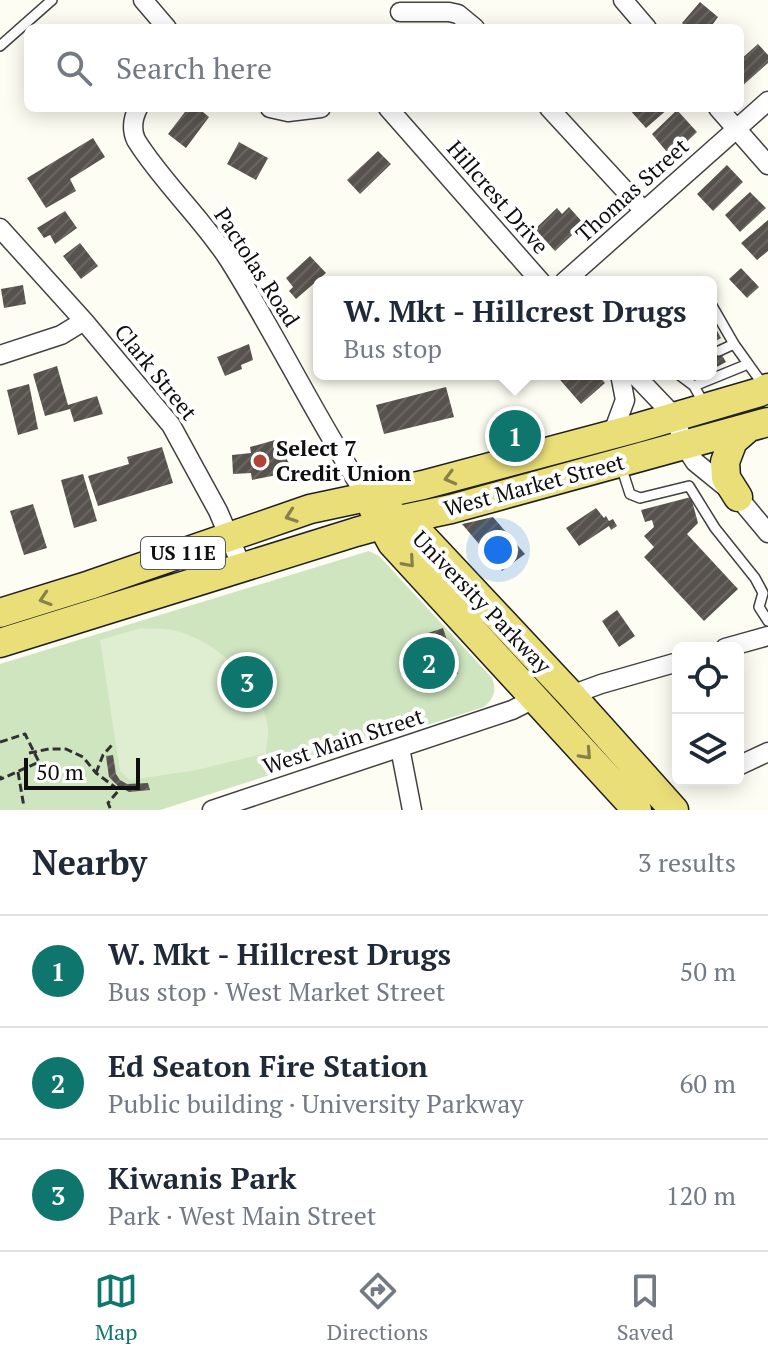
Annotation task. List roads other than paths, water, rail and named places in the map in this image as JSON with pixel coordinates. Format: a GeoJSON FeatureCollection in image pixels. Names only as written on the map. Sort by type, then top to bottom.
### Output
{"type":"FeatureCollection","features":[{"type":"Feature","properties":{"kind":"main road","name":"US 11E"},"geometry":{"type":"LineString","coordinates":[[675,417],[700,397],[767,389]]}},
{"type":"Feature","properties":{"kind":"main road","name":"West Market Street"},"geometry":{"type":"LineString","coordinates":[[0,613],[310,509],[423,485],[675,417]]}},
{"type":"Feature","properties":{"kind":"main road","name":"West Market Street"},"geometry":{"type":"LineString","coordinates":[[0,643],[391,522],[451,509],[758,425]]}},
{"type":"Feature","properties":{"kind":"main road"},"geometry":{"type":"LineString","coordinates":[[738,497],[726,478],[725,462],[733,441],[758,425]]}},
{"type":"Feature","properties":{"kind":"main road","name":"University Parkway"},"geometry":{"type":"LineString","coordinates":[[367,497],[391,522],[423,537],[674,810]]}},
{"type":"Feature","properties":{"kind":"main road","name":"University Parkway"},"geometry":{"type":"LineString","coordinates":[[391,522],[392,543],[637,810]]}},
{"type":"Feature","properties":{"kind":"street"},"geometry":{"type":"LineString","coordinates":[[143,0],[164,24]]}},
{"type":"Feature","properties":{"kind":"street"},"geometry":{"type":"LineString","coordinates":[[623,0],[644,24]]}},
{"type":"Feature","properties":{"kind":"street"},"geometry":{"type":"LineString","coordinates":[[399,13],[449,12],[458,14],[470,24]]}},
{"type":"Feature","properties":{"kind":"street","name":"Thomas Street"},"geometry":{"type":"LineString","coordinates":[[571,276],[768,101]]}},
{"type":"Feature","properties":{"kind":"street","name":"Pactolas Road"},"geometry":{"type":"LineString","coordinates":[[136,112],[133,128],[139,145],[209,231],[229,261],[287,358],[340,456],[367,497]]}},
{"type":"Feature","properties":{"kind":"street","name":"Hillcrest Drive"},"geometry":{"type":"LineString","coordinates":[[392,112],[536,276]]}},
{"type":"Feature","properties":{"kind":"street"},"geometry":{"type":"LineString","coordinates":[[553,112],[644,211]]}},
{"type":"Feature","properties":{"kind":"street"},"geometry":{"type":"LineString","coordinates":[[721,112],[768,165]]}},
{"type":"Feature","properties":{"kind":"street","name":"Clark Street"},"geometry":{"type":"LineString","coordinates":[[0,228],[84,321],[171,425],[231,537],[242,567]]}},
{"type":"Feature","properties":{"kind":"street"},"geometry":{"type":"LineString","coordinates":[[0,355],[61,335],[84,321]]}},
{"type":"Feature","properties":{"kind":"street"},"geometry":{"type":"LineString","coordinates":[[612,435],[625,400],[621,380]]}},
{"type":"Feature","properties":{"kind":"street"},"geometry":{"type":"LineString","coordinates":[[643,380],[675,417],[684,445],[695,462],[738,497],[768,533]]}},
{"type":"Feature","properties":{"kind":"street"},"geometry":{"type":"LineString","coordinates":[[744,643],[768,636]]}},
{"type":"Feature","properties":{"kind":"street"},"geometry":{"type":"LineString","coordinates":[[571,695],[672,664]]}},
{"type":"Feature","properties":{"kind":"street","name":"West Main Street"},"geometry":{"type":"LineString","coordinates":[[212,810],[512,710],[534,699]]}},
{"type":"Feature","properties":{"kind":"street"},"geometry":{"type":"LineString","coordinates":[[400,748],[412,810]]}},
{"type":"Feature","properties":{"kind":"street"},"geometry":{"type":"LineString","coordinates":[[744,763],[768,752]]}},
{"type":"Feature","properties":{"kind":"lane"},"geometry":{"type":"LineString","coordinates":[[25,24],[52,0]]}},
{"type":"Feature","properties":{"kind":"lane"},"geometry":{"type":"LineString","coordinates":[[0,46],[24,25]]}},
{"type":"Feature","properties":{"kind":"lane"},"geometry":{"type":"LineString","coordinates":[[717,314],[767,389]]}},
{"type":"Feature","properties":{"kind":"lane"},"geometry":{"type":"LineString","coordinates":[[719,351],[734,344]]}},
{"type":"Feature","properties":{"kind":"lane"},"geometry":{"type":"LineString","coordinates":[[684,380],[700,397],[748,364]]}},
{"type":"Feature","properties":{"kind":"lane"},"geometry":{"type":"LineString","coordinates":[[620,463],[630,494],[640,498],[689,486],[715,528],[755,578],[763,593],[759,607],[768,621]]}},
{"type":"Feature","properties":{"kind":"place","name":"W. Mkt - Hillcrest Drugs"},"geometry":{"type":"Point","coordinates":[515,436]}},
{"type":"Feature","properties":{"kind":"place","name":"Select 7 Credit Union"},"geometry":{"type":"Point","coordinates":[260,461]}},
{"type":"Feature","properties":{"kind":"place","name":"Ed Seaton Fire Station"},"geometry":{"type":"Point","coordinates":[429,663]}},
{"type":"Feature","properties":{"kind":"place","name":"Kiwanis Park"},"geometry":{"type":"Point","coordinates":[247,682]}}]}
